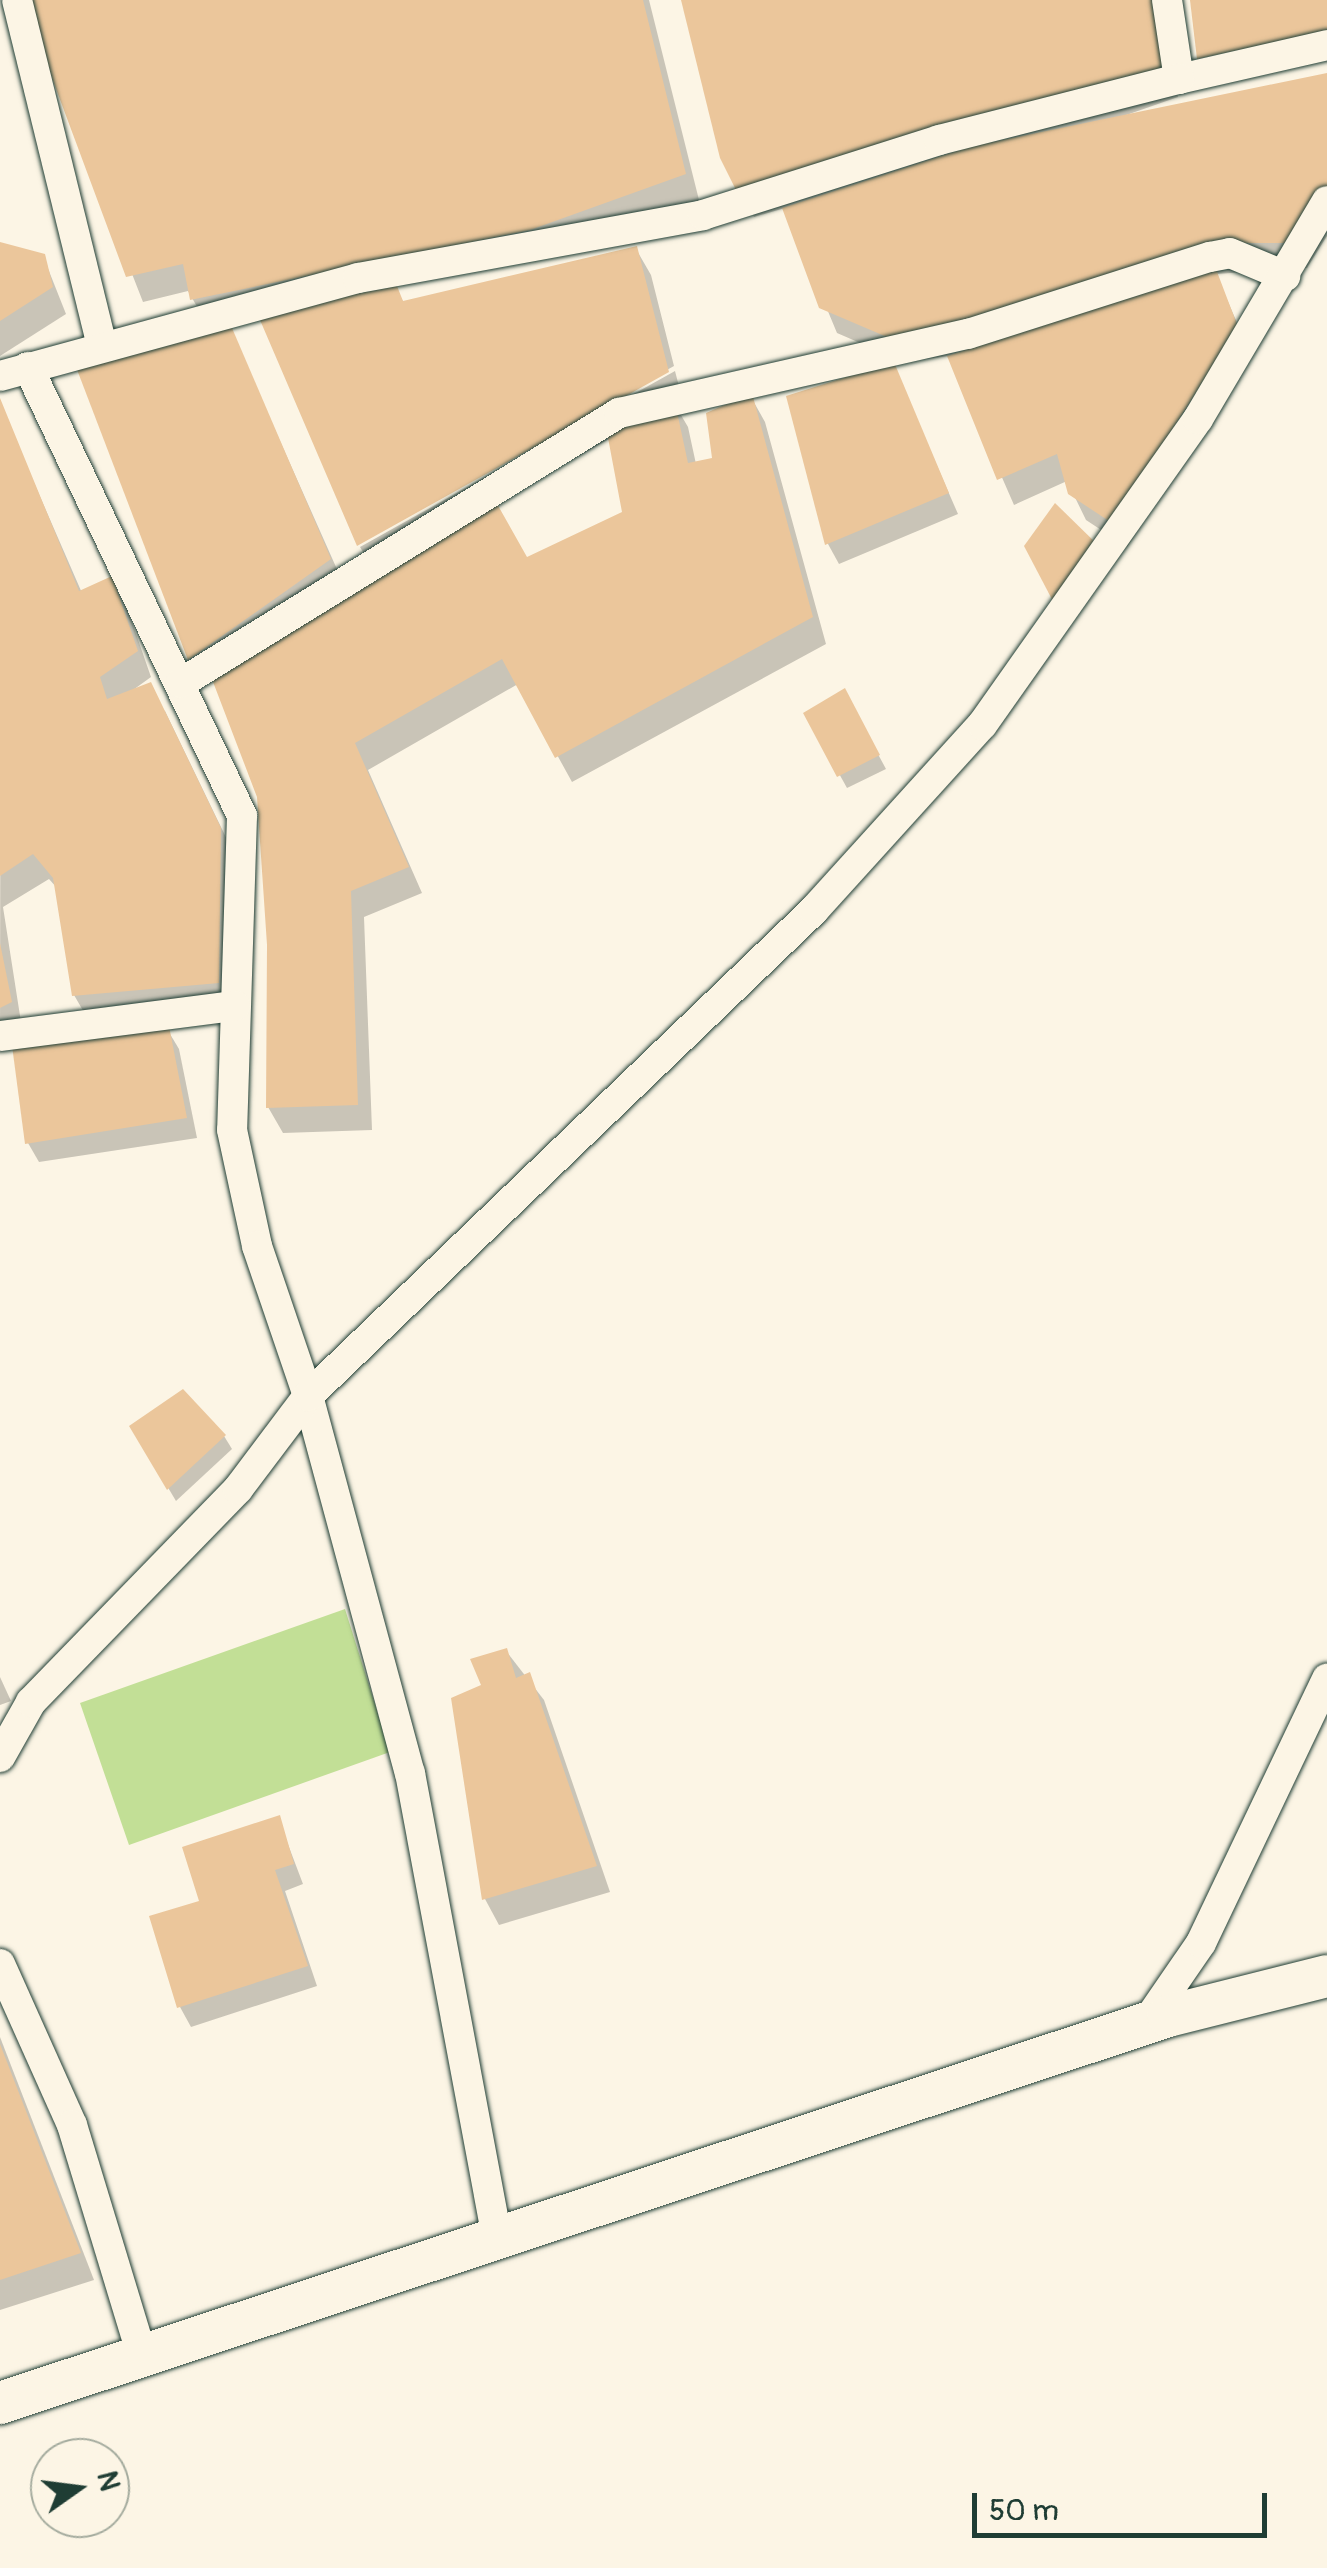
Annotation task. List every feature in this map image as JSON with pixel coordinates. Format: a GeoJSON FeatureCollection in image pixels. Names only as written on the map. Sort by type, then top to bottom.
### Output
{"type":"FeatureCollection","features":[{"type":"Feature","properties":{"kind":"street"},"geometry":{"type":"LineString","coordinates":[[16,0],[102,346]]}},
{"type":"Feature","properties":{"kind":"street"},"geometry":{"type":"LineString","coordinates":[[1167,0],[1179,79]]}},
{"type":"Feature","properties":{"kind":"street"},"geometry":{"type":"LineString","coordinates":[[498,2243],[410,1773],[308,1396],[257,1246],[232,1130],[246,834],[182,683],[14,372],[358,278],[703,215],[940,140],[1327,45]]}},
{"type":"Feature","properties":{"kind":"street"},"geometry":{"type":"LineString","coordinates":[[0,1756],[31,1702],[238,1489],[308,1396],[814,910],[982,725],[1198,420],[1327,202]]}},
{"type":"Feature","properties":{"kind":"street"},"geometry":{"type":"LineString","coordinates":[[182,683],[619,413],[968,334],[1210,257],[1246,257],[1285,276]]}},
{"type":"Feature","properties":{"kind":"street"},"geometry":{"type":"LineString","coordinates":[[0,1036],[235,1006]]}},
{"type":"Feature","properties":{"kind":"street"},"geometry":{"type":"LineString","coordinates":[[1146,2023],[1201,1942],[1327,1679]]}},
{"type":"Feature","properties":{"kind":"street"},"geometry":{"type":"LineString","coordinates":[[0,1964],[72,2125],[143,2358]]}},
{"type":"Feature","properties":{"kind":"street"},"geometry":{"type":"LineString","coordinates":[[0,2403],[498,2243],[1146,2023],[1327,1976]]}},
{"type":"Feature","properties":{"kind":"green space"},"geometry":{"type":"Polygon","coordinates":[[[345,1609],[390,1752],[129,1845],[80,1703],[345,1609]]]}},
{"type":"Feature","properties":{"kind":"building"},"geometry":{"type":"Polygon","coordinates":[[[23,0],[643,0],[686,174],[530,230],[190,300],[183,264],[126,277],[23,0]]]}},
{"type":"Feature","properties":{"kind":"building"},"geometry":{"type":"Polygon","coordinates":[[[681,0],[1155,0],[1164,72],[737,192],[720,158],[681,0]]]}},
{"type":"Feature","properties":{"kind":"building"},"geometry":{"type":"Polygon","coordinates":[[[1190,0],[1327,0],[1327,31],[1197,59],[1190,0]]]}},
{"type":"Feature","properties":{"kind":"building"},"geometry":{"type":"Polygon","coordinates":[[[1327,73],[1327,189],[1292,243],[1217,243],[985,324],[887,337],[819,308],[782,208],[969,147],[1327,73]]]}},
{"type":"Feature","properties":{"kind":"building"},"geometry":{"type":"Polygon","coordinates":[[[0,242],[45,254],[53,287],[0,321],[0,242]]]}},
{"type":"Feature","properties":{"kind":"building"},"geometry":{"type":"Polygon","coordinates":[[[637,246],[669,372],[357,546],[257,313],[397,286],[403,301],[637,246]]]}},
{"type":"Feature","properties":{"kind":"building"},"geometry":{"type":"Polygon","coordinates":[[[1216,269],[1238,327],[1112,523],[1068,494],[1057,454],[997,480],[947,356],[1216,269]]]}},
{"type":"Feature","properties":{"kind":"building"},"geometry":{"type":"Polygon","coordinates":[[[229,321],[331,559],[188,660],[76,367],[229,321]]]}},
{"type":"Feature","properties":{"kind":"building"},"geometry":{"type":"Polygon","coordinates":[[[894,362],[949,493],[825,545],[786,396],[894,362]]]}},
{"type":"Feature","properties":{"kind":"building"},"geometry":{"type":"Polygon","coordinates":[[[752,393],[813,617],[555,758],[502,659],[355,743],[409,867],[351,891],[358,1105],[266,1108],[267,945],[257,797],[210,674],[496,502],[527,557],[622,512],[605,422],[674,398],[688,463],[712,458],[706,413],[752,393]]]}},
{"type":"Feature","properties":{"kind":"building"},"geometry":{"type":"Polygon","coordinates":[[[0,398],[79,591],[112,576],[138,651],[100,677],[107,699],[151,682],[221,828],[219,983],[72,996],[53,878],[33,854],[0,876],[0,398]]]}},
{"type":"Feature","properties":{"kind":"building"},"geometry":{"type":"Polygon","coordinates":[[[1055,503],[1100,547],[1056,607],[1024,546],[1055,503]]]}},
{"type":"Feature","properties":{"kind":"building"},"geometry":{"type":"Polygon","coordinates":[[[845,688],[880,755],[837,777],[803,713],[845,688]]]}},
{"type":"Feature","properties":{"kind":"building"},"geometry":{"type":"Polygon","coordinates":[[[0,943],[12,1002],[0,1008],[0,943]]]}},
{"type":"Feature","properties":{"kind":"building"},"geometry":{"type":"Polygon","coordinates":[[[169,1026],[187,1118],[25,1144],[11,1038],[169,1026]]]}},
{"type":"Feature","properties":{"kind":"building"},"geometry":{"type":"Polygon","coordinates":[[[183,1389],[226,1435],[167,1490],[129,1426],[183,1389]]]}},
{"type":"Feature","properties":{"kind":"building"},"geometry":{"type":"Polygon","coordinates":[[[507,1648],[516,1678],[530,1672],[597,1866],[482,1900],[451,1698],[481,1685],[470,1659],[507,1648]]]}},
{"type":"Feature","properties":{"kind":"building"},"geometry":{"type":"Polygon","coordinates":[[[280,1815],[294,1864],[275,1870],[308,1966],[177,2008],[149,1916],[199,1901],[182,1847],[280,1815]]]}},
{"type":"Feature","properties":{"kind":"building"},"geometry":{"type":"Polygon","coordinates":[[[0,2044],[81,2253],[0,2280],[0,2044]]]}}]}
